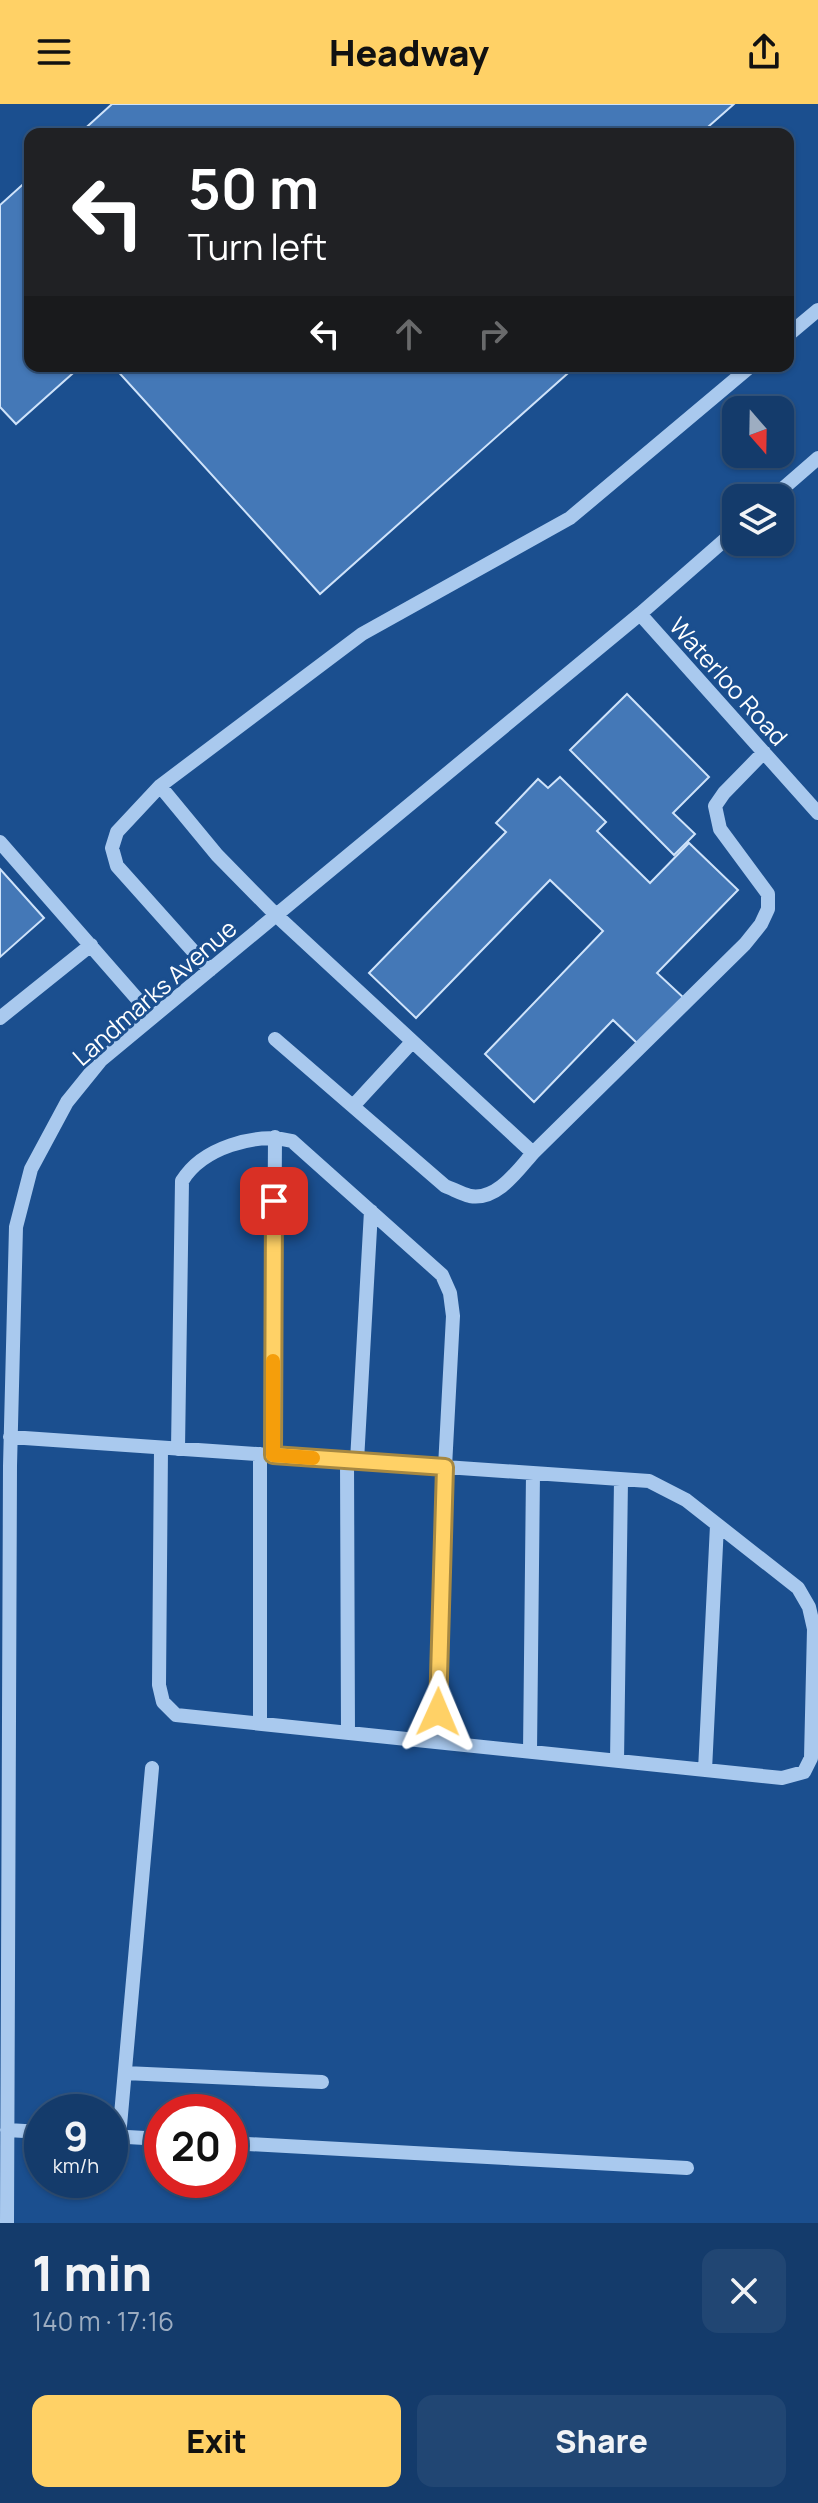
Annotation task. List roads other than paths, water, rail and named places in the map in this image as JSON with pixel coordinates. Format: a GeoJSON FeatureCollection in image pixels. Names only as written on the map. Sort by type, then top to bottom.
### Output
{"type":"FeatureCollection","features":[{"type":"Feature","properties":{"kind":"street"},"geometry":{"type":"LineString","coordinates":[[794,330],[818,310]]}},
{"type":"Feature","properties":{"kind":"street"},"geometry":{"type":"LineString","coordinates":[[210,970],[117,866],[112,848],[117,832],[160,786],[362,634],[570,518],[744,372]]}},
{"type":"Feature","properties":{"kind":"street"},"geometry":{"type":"LineString","coordinates":[[788,484],[818,458]]}},
{"type":"Feature","properties":{"kind":"street","name":"Landmarks Avenue"},"geometry":{"type":"LineString","coordinates":[[7,2223],[10,1437],[16,1227],[31,1169],[67,1102],[101,1060],[640,614],[722,542]]}},
{"type":"Feature","properties":{"kind":"street","name":"Waterloo Road"},"geometry":{"type":"LineString","coordinates":[[640,614],[818,813]]}},
{"type":"Feature","properties":{"kind":"street"},"geometry":{"type":"LineString","coordinates":[[275,1039],[445,1186],[473,1197],[494,1192],[511,1179],[533,1153],[745,944],[761,924],[768,909],[768,894],[720,829],[715,806],[764,752]]}},
{"type":"Feature","properties":{"kind":"street"},"geometry":{"type":"LineString","coordinates":[[160,786],[217,855],[276,915],[533,1153]]}},
{"type":"Feature","properties":{"kind":"street"},"geometry":{"type":"LineString","coordinates":[[0,842],[153,1017]]}},
{"type":"Feature","properties":{"kind":"street"},"geometry":{"type":"LineString","coordinates":[[0,1018],[91,945]]}},
{"type":"Feature","properties":{"kind":"street"},"geometry":{"type":"LineString","coordinates":[[354,1105],[412,1042]]}},
{"type":"Feature","properties":{"kind":"street"},"geometry":{"type":"LineString","coordinates":[[260,1724],[275,1137]]}},
{"type":"Feature","properties":{"kind":"street"},"geometry":{"type":"LineString","coordinates":[[178,1449],[182,1181],[189,1169],[207,1156],[256,1138],[275,1137],[292,1141],[442,1275],[450,1293],[453,1316],[445,1467],[438,1742]]}},
{"type":"Feature","properties":{"kind":"street"},"geometry":{"type":"LineString","coordinates":[[348,1733],[352,1460],[371,1211]]}},
{"type":"Feature","properties":{"kind":"street"},"geometry":{"type":"LineString","coordinates":[[10,1437],[649,1481],[669,1490],[798,1588],[809,1607],[814,1629],[811,1758],[804,1772],[782,1778],[176,1715],[163,1702],[159,1685],[161,1448]]}},
{"type":"Feature","properties":{"kind":"street"},"geometry":{"type":"LineString","coordinates":[[530,1752],[533,1473]]}},
{"type":"Feature","properties":{"kind":"street"},"geometry":{"type":"LineString","coordinates":[[617,1761],[621,1480]]}},
{"type":"Feature","properties":{"kind":"street"},"geometry":{"type":"LineString","coordinates":[[705,1770],[717,1525]]}},
{"type":"Feature","properties":{"kind":"street"},"geometry":{"type":"LineString","coordinates":[[121,2094],[152,1768]]}},
{"type":"Feature","properties":{"kind":"street"},"geometry":{"type":"LineString","coordinates":[[125,2073],[322,2082]]}},
{"type":"Feature","properties":{"kind":"street"},"geometry":{"type":"LineString","coordinates":[[248,2144],[687,2168]]}}]}
